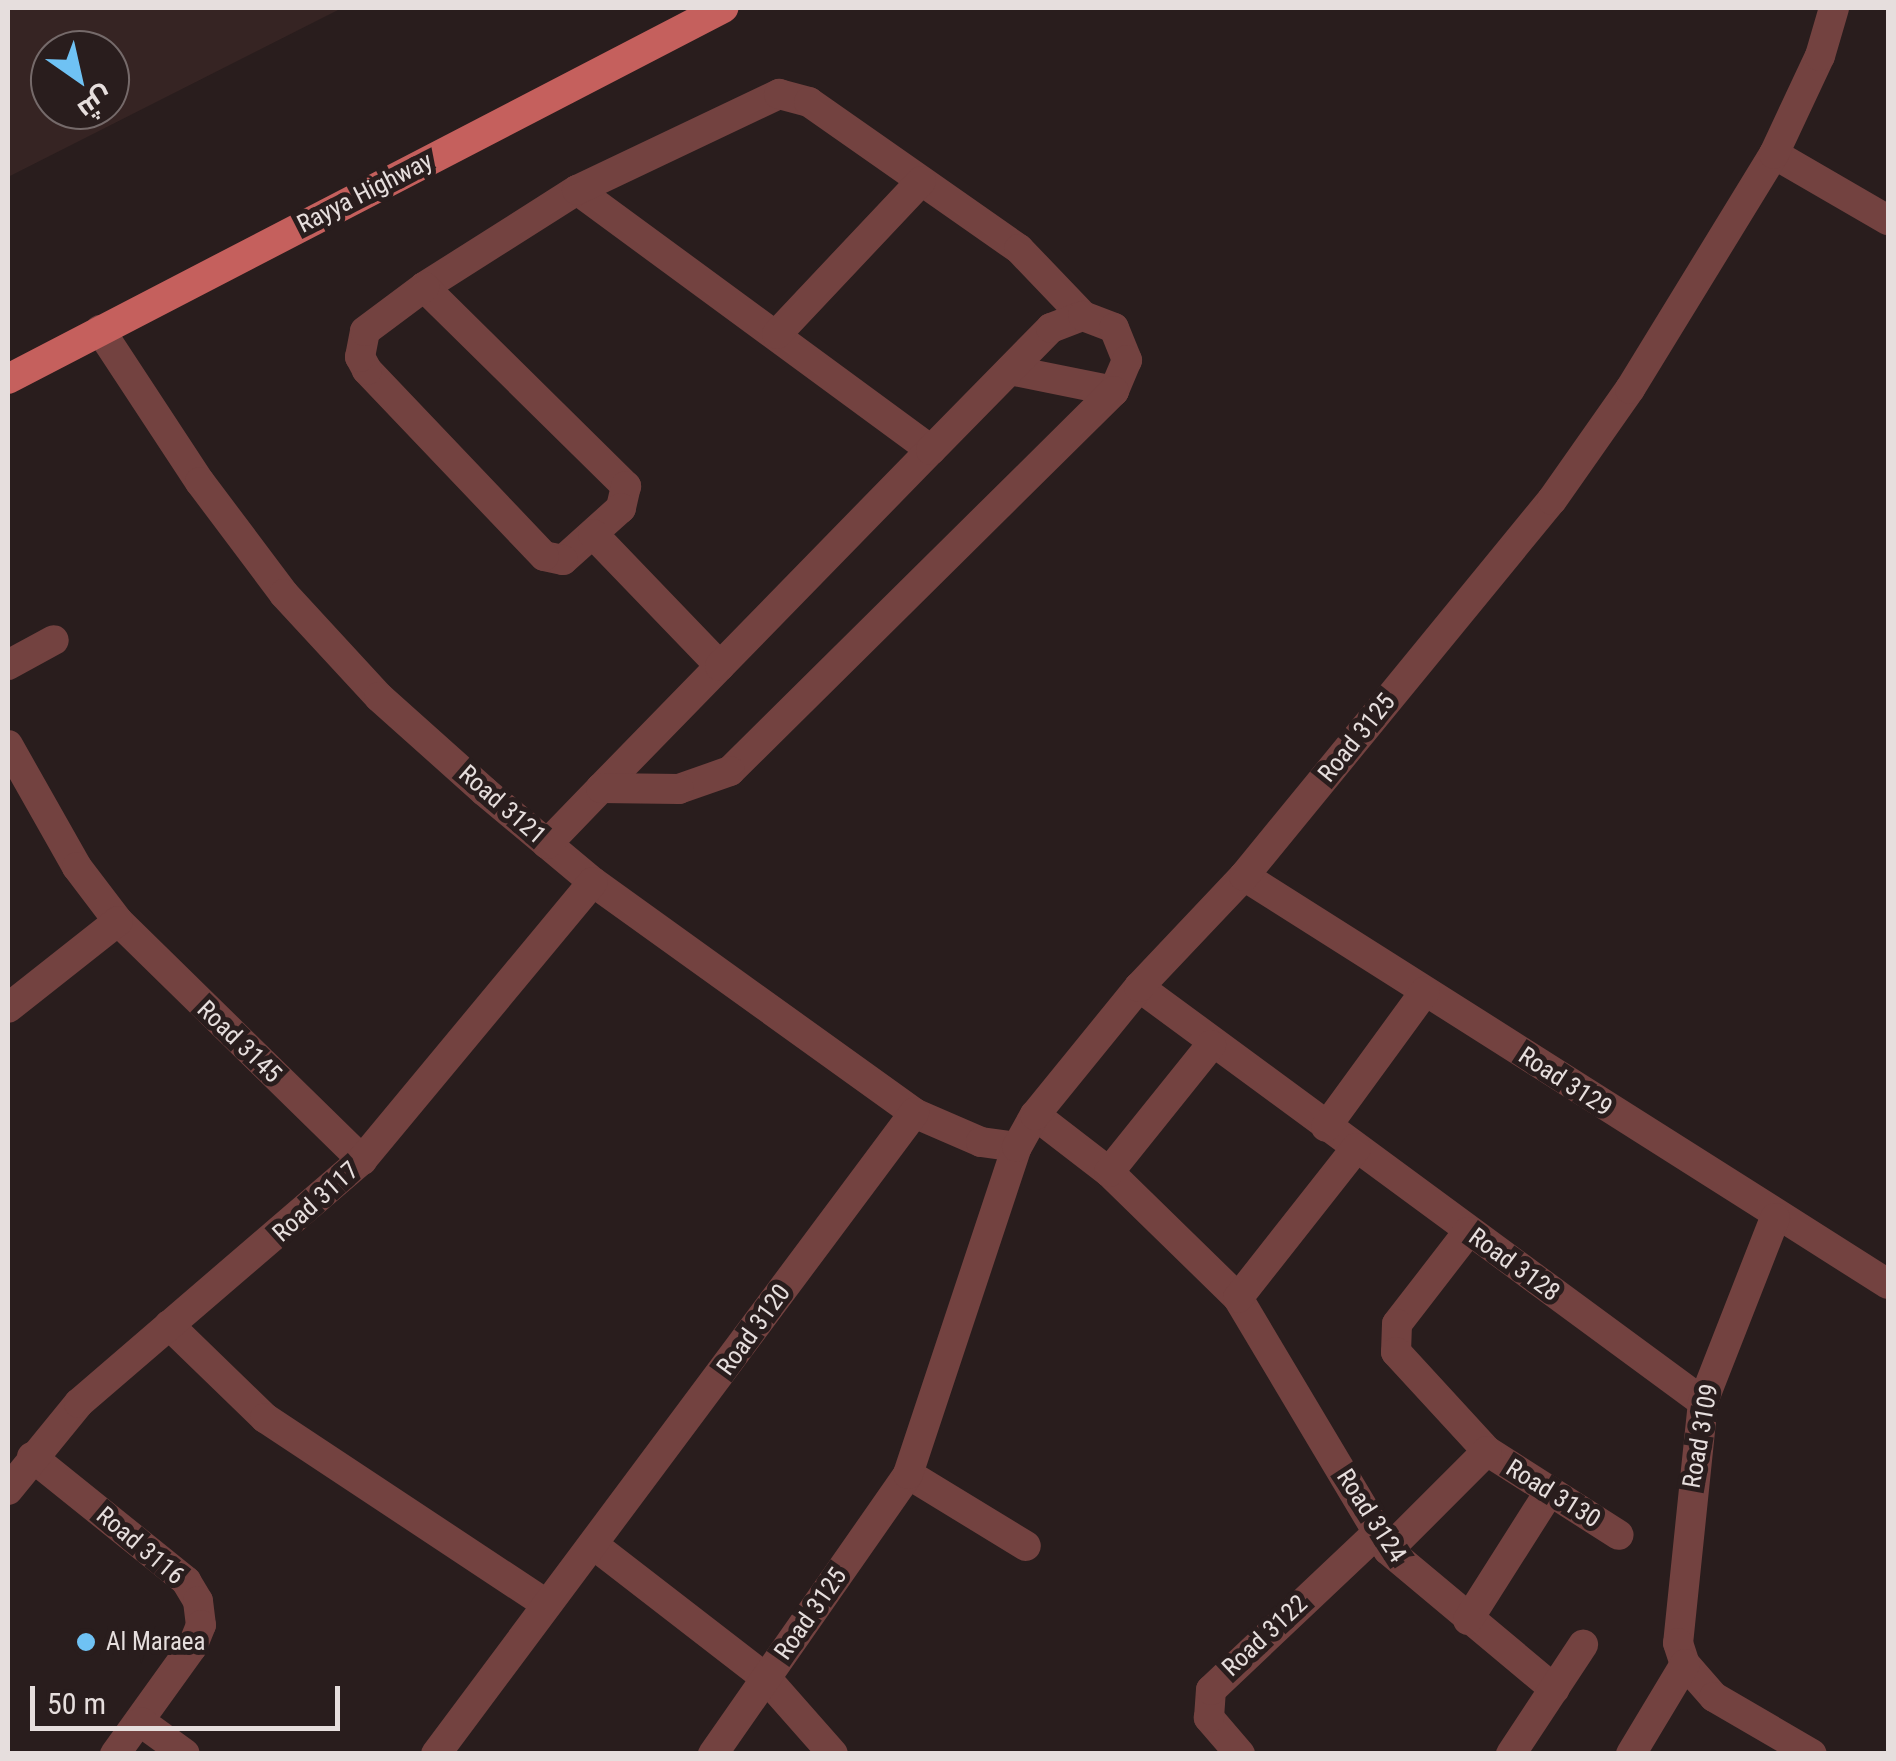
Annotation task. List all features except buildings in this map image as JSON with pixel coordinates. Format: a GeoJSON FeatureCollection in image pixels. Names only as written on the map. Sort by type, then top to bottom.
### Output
{"type":"FeatureCollection","features":[{"type":"Feature","properties":{"kind":"main road","name":"Rayya Highway"},"geometry":{"type":"LineString","coordinates":[[8,379],[722,8]]}},
{"type":"Feature","properties":{"kind":"street","name":"Road 3125"},"geometry":{"type":"LineString","coordinates":[[713,1754],[908,1474],[1017,1147],[1035,1115],[1138,986],[1244,876],[1552,500],[1630,389],[1774,154],[1820,56],[1834,8]]}},
{"type":"Feature","properties":{"kind":"street"},"geometry":{"type":"LineString","coordinates":[[424,286],[626,486],[621,508],[563,560],[544,556],[367,370],[360,358],[365,330],[424,286],[577,190],[778,94],[808,102],[1020,249],[1083,316],[1114,328],[1124,343],[1124,377],[1114,392],[730,771],[679,789],[601,788]]}},
{"type":"Feature","properties":{"kind":"street"},"geometry":{"type":"LineString","coordinates":[[1774,154],[1888,220]]}},
{"type":"Feature","properties":{"kind":"street"},"geometry":{"type":"LineString","coordinates":[[777,334],[921,181]]}},
{"type":"Feature","properties":{"kind":"street"},"geometry":{"type":"LineString","coordinates":[[577,190],[931,450]]}},
{"type":"Feature","properties":{"kind":"street"},"geometry":{"type":"LineString","coordinates":[[547,844],[1051,328],[1083,316]]}},
{"type":"Feature","properties":{"kind":"street","name":"Road 3121"},"geometry":{"type":"LineString","coordinates":[[100,330],[284,594],[379,697],[593,882],[914,1114],[981,1142],[1017,1147]]}},
{"type":"Feature","properties":{"kind":"street"},"geometry":{"type":"LineString","coordinates":[[1010,370],[1114,392]]}},
{"type":"Feature","properties":{"kind":"street"},"geometry":{"type":"LineString","coordinates":[[593,534],[720,666]]}},
{"type":"Feature","properties":{"kind":"street"},"geometry":{"type":"LineString","coordinates":[[8,665],[54,640]]}},
{"type":"Feature","properties":{"kind":"street","name":"Road 3145"},"geometry":{"type":"LineString","coordinates":[[8,745],[77,866],[118,921],[362,1160]]}},
{"type":"Feature","properties":{"kind":"street","name":"Road 3129"},"geometry":{"type":"LineString","coordinates":[[1244,876],[1775,1218],[1888,1284]]}},
{"type":"Feature","properties":{"kind":"street","name":"Road 3117"},"geometry":{"type":"LineString","coordinates":[[8,1490],[79,1404],[362,1160],[593,882]]}},
{"type":"Feature","properties":{"kind":"street"},"geometry":{"type":"LineString","coordinates":[[8,1008],[118,921]]}},
{"type":"Feature","properties":{"kind":"street","name":"Road 3128"},"geometry":{"type":"LineString","coordinates":[[1138,986],[1212,1045],[1703,1402]]}},
{"type":"Feature","properties":{"kind":"street"},"geometry":{"type":"LineString","coordinates":[[1326,1127],[1425,991]]}},
{"type":"Feature","properties":{"kind":"street"},"geometry":{"type":"LineString","coordinates":[[1109,1172],[1212,1045]]}},
{"type":"Feature","properties":{"kind":"street","name":"Road 3120"},"geometry":{"type":"LineString","coordinates":[[436,1754],[914,1114]]}},
{"type":"Feature","properties":{"kind":"street","name":"Road 3124"},"geometry":{"type":"LineString","coordinates":[[1035,1115],[1109,1172],[1238,1298],[1382,1541],[1468,1620],[1554,1689]]}},
{"type":"Feature","properties":{"kind":"street"},"geometry":{"type":"LineString","coordinates":[[1238,1298],[1356,1148]]}},
{"type":"Feature","properties":{"kind":"street","name":"Road 3109"},"geometry":{"type":"LineString","coordinates":[[1685,1664],[1677,1621],[1703,1402],[1775,1218]]}},
{"type":"Feature","properties":{"kind":"street","name":"Road 3130"},"geometry":{"type":"LineString","coordinates":[[1468,1232],[1392,1338],[1424,1388],[1488,1451],[1548,1494],[1619,1535]]}},
{"type":"Feature","properties":{"kind":"street"},"geometry":{"type":"LineString","coordinates":[[169,1325],[265,1418],[547,1605]]}},
{"type":"Feature","properties":{"kind":"street","name":"Road 3130"},"geometry":{"type":"LineString","coordinates":[[1382,1541],[1488,1451]]}},
{"type":"Feature","properties":{"kind":"street","name":"Road 3116"},"geometry":{"type":"LineString","coordinates":[[32,1457],[186,1581],[198,1601],[200,1625],[192,1647],[142,1722],[115,1754]]}},
{"type":"Feature","properties":{"kind":"street"},"geometry":{"type":"LineString","coordinates":[[908,1474],[1026,1546]]}},
{"type":"Feature","properties":{"kind":"street"},"geometry":{"type":"LineString","coordinates":[[1468,1620],[1548,1494]]}},
{"type":"Feature","properties":{"kind":"street","name":"Road 3122"},"geometry":{"type":"LineString","coordinates":[[1240,1754],[1209,1718],[1211,1690],[1382,1541]]}},
{"type":"Feature","properties":{"kind":"street"},"geometry":{"type":"LineString","coordinates":[[595,1546],[766,1678],[834,1754]]}},
{"type":"Feature","properties":{"kind":"street"},"geometry":{"type":"LineString","coordinates":[[1511,1754],[1583,1645]]}},
{"type":"Feature","properties":{"kind":"street"},"geometry":{"type":"LineString","coordinates":[[1631,1754],[1685,1664],[1714,1696],[1812,1754]]}},
{"type":"Feature","properties":{"kind":"street"},"geometry":{"type":"LineString","coordinates":[[142,1722],[184,1754]]}},
{"type":"Feature","properties":{"kind":"shaded area"},"geometry":{"type":"Polygon","coordinates":[[[8,8],[342,8],[130,115],[130,30],[30,30],[30,130],[101,130],[8,177],[8,8]]]}},
{"type":"Feature","properties":{"kind":"place","name":"Al Maraea"},"geometry":{"type":"Point","coordinates":[86,1642]}}]}
